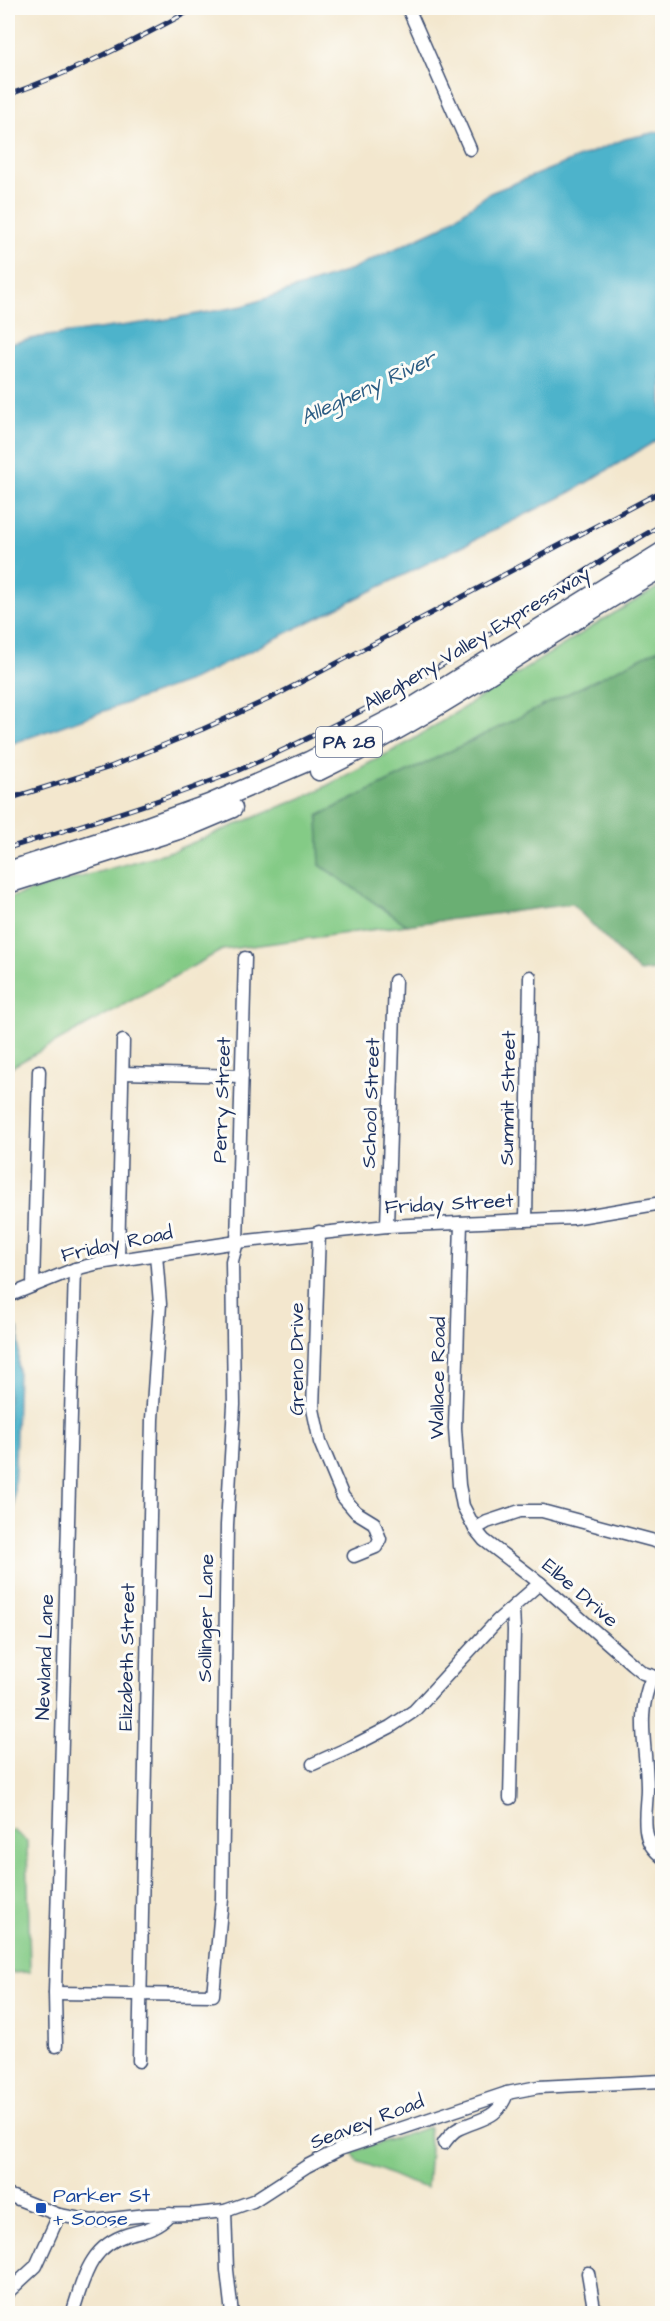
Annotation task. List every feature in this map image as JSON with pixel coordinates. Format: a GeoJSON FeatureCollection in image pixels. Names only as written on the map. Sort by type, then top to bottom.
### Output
{"type":"FeatureCollection","features":[{"type":"Feature","properties":{"kind":"highway","name":"Allegheny Valley Expressway"},"geometry":{"type":"LineString","coordinates":[[8,871],[209,804],[309,761],[408,710],[663,552]]}},
{"type":"Feature","properties":{"kind":"highway","name":"Allegheny Valley Expressway"},"geometry":{"type":"LineString","coordinates":[[8,884],[188,827],[344,759],[440,705],[663,568]]}},
{"type":"Feature","properties":{"kind":"street"},"geometry":{"type":"LineString","coordinates":[[408,8],[470,149]]}},
{"type":"Feature","properties":{"kind":"street","name":"Perry Street"},"geometry":{"type":"LineString","coordinates":[[237,1242],[245,958]]}},
{"type":"Feature","properties":{"kind":"street","name":"Summit Street"},"geometry":{"type":"LineString","coordinates":[[526,1220],[530,977]]}},
{"type":"Feature","properties":{"kind":"street","name":"School Street"},"geometry":{"type":"LineString","coordinates":[[387,1226],[395,981]]}},
{"type":"Feature","properties":{"kind":"street"},"geometry":{"type":"LineString","coordinates":[[118,1259],[123,1041]]}},
{"type":"Feature","properties":{"kind":"street"},"geometry":{"type":"LineString","coordinates":[[33,1286],[39,1071]]}},
{"type":"Feature","properties":{"kind":"street"},"geometry":{"type":"LineString","coordinates":[[123,1073],[242,1076]]}},
{"type":"Feature","properties":{"kind":"street","name":"Friday Street"},"geometry":{"type":"LineString","coordinates":[[237,1242],[387,1226],[601,1215],[663,1203]]}},
{"type":"Feature","properties":{"kind":"street","name":"Wallace Road"},"geometry":{"type":"LineString","coordinates":[[461,1223],[455,1428],[460,1496],[475,1529]]}},
{"type":"Feature","properties":{"kind":"street","name":"Greno Drive"},"geometry":{"type":"LineString","coordinates":[[319,1232],[313,1409],[320,1442],[343,1497],[356,1512],[374,1523],[380,1539],[376,1547],[354,1556]]}},
{"type":"Feature","properties":{"kind":"street","name":"Friday Road"},"geometry":{"type":"LineString","coordinates":[[8,1296],[75,1269],[118,1259],[237,1242]]}},
{"type":"Feature","properties":{"kind":"street","name":"Sollinger Lane"},"geometry":{"type":"LineString","coordinates":[[139,1994],[213,1995],[222,1899],[227,1525],[234,1405],[232,1261],[237,1242]]}},
{"type":"Feature","properties":{"kind":"street","name":"Elizabeth Street"},"geometry":{"type":"LineString","coordinates":[[139,2061],[152,1419],[160,1304],[156,1254]]}},
{"type":"Feature","properties":{"kind":"street","name":"Newland Lane"},"geometry":{"type":"LineString","coordinates":[[56,2046],[55,1993],[75,1269]]}},
{"type":"Feature","properties":{"kind":"street"},"geometry":{"type":"LineString","coordinates":[[475,1529],[487,1522],[520,1511],[542,1510],[663,1543]]}},
{"type":"Feature","properties":{"kind":"street","name":"Elbe Drive"},"geometry":{"type":"LineString","coordinates":[[475,1529],[496,1550],[540,1583],[632,1664],[657,1678]]}},
{"type":"Feature","properties":{"kind":"street"},"geometry":{"type":"LineString","coordinates":[[313,1764],[390,1727],[414,1711],[497,1622],[540,1583]]}},
{"type":"Feature","properties":{"kind":"street"},"geometry":{"type":"LineString","coordinates":[[510,1798],[513,1608]]}},
{"type":"Feature","properties":{"kind":"street"},"geometry":{"type":"LineString","coordinates":[[657,1678],[643,1702],[642,1717],[647,1786],[646,1826],[649,1843],[663,1857]]}},
{"type":"Feature","properties":{"kind":"street"},"geometry":{"type":"LineString","coordinates":[[55,1993],[139,1994]]}},
{"type":"Feature","properties":{"kind":"street","name":"Seavey Road"},"geometry":{"type":"LineString","coordinates":[[8,2195],[59,2215],[92,2221],[225,2211],[253,2201],[307,2166],[340,2149],[507,2093],[538,2087],[663,2081]]}},
{"type":"Feature","properties":{"kind":"street"},"geometry":{"type":"LineString","coordinates":[[444,2143],[455,2130],[495,2114],[503,2105],[507,2093]]}},
{"type":"Feature","properties":{"kind":"street"},"geometry":{"type":"LineString","coordinates":[[225,2211],[227,2270],[232,2313]]}},
{"type":"Feature","properties":{"kind":"street"},"geometry":{"type":"LineString","coordinates":[[72,2313],[83,2279],[96,2254],[104,2246],[116,2240],[162,2223],[170,2214]]}},
{"type":"Feature","properties":{"kind":"street"},"geometry":{"type":"LineString","coordinates":[[8,2292],[36,2265],[59,2215]]}},
{"type":"Feature","properties":{"kind":"street"},"geometry":{"type":"LineString","coordinates":[[588,2273],[595,2313]]}},
{"type":"Feature","properties":{"kind":"green space"},"geometry":{"type":"Polygon","coordinates":[[[662,585],[662,644],[659,649],[318,816],[320,865],[407,925],[222,950],[8,1069],[8,898],[175,850],[311,794],[409,742],[662,585]]]}},
{"type":"Feature","properties":{"kind":"green space"},"geometry":{"type":"Polygon","coordinates":[[[662,644],[662,969],[639,972],[572,904],[407,925],[320,865],[318,816],[659,649],[662,644]]]}},
{"type":"Feature","properties":{"kind":"green space"},"geometry":{"type":"Polygon","coordinates":[[[13,1830],[27,1841],[30,1972],[8,1973],[8,1831],[13,1830]]]}},
{"type":"Feature","properties":{"kind":"green space"},"geometry":{"type":"Polygon","coordinates":[[[429,2127],[427,2188],[357,2161],[352,2152],[429,2127]]]}},
{"type":"Feature","properties":{"kind":"water","name":"Allegheny River"},"geometry":{"type":"Polygon","coordinates":[[[662,131],[662,437],[571,492],[192,680],[8,745],[8,344],[40,337],[157,321],[243,306],[345,272],[440,228],[490,193],[625,139],[662,131]]]}},
{"type":"Feature","properties":{"kind":"water"},"geometry":{"type":"Polygon","coordinates":[[[8,1320],[18,1329],[19,1339],[8,1681],[8,1320]]]}},
{"type":"Feature","properties":{"kind":"railway"},"geometry":{"type":"LineString","coordinates":[[8,95],[103,55],[195,8]]}},
{"type":"Feature","properties":{"kind":"railway"},"geometry":{"type":"LineString","coordinates":[[8,799],[110,767],[269,699],[662,491]]}},
{"type":"Feature","properties":{"kind":"railway"},"geometry":{"type":"LineString","coordinates":[[8,848],[182,792],[275,754],[382,700],[418,679],[591,567],[662,525]]}},
{"type":"Feature","properties":{"kind":"place","name":"Parker St + Soose"},"geometry":{"type":"Point","coordinates":[41,2208]}}]}
